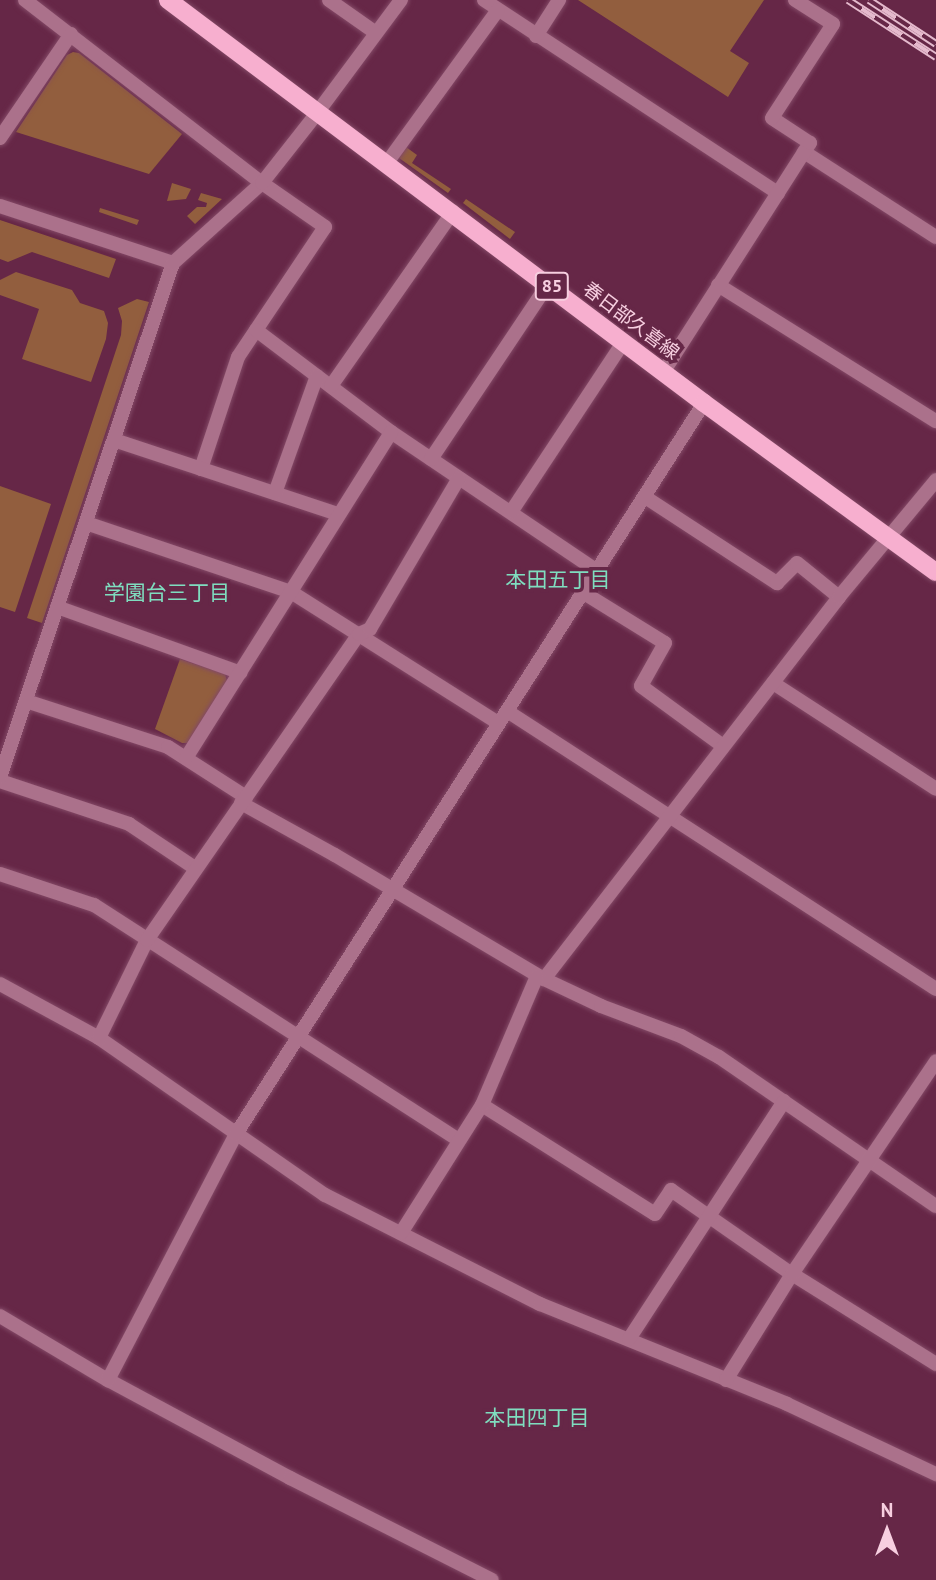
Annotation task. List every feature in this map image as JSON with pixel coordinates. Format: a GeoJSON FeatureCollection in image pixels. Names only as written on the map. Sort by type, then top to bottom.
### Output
{"type":"FeatureCollection","features":[{"type":"Feature","properties":{"kind":"main road","name":"春日部久喜線"},"geometry":{"type":"LineString","coordinates":[[168,0],[704,403],[936,572]]}},
{"type":"Feature","properties":{"kind":"street"},"geometry":{"type":"LineString","coordinates":[[25,0],[262,183],[325,227],[238,357],[201,469]]}},
{"type":"Feature","properties":{"kind":"street"},"geometry":{"type":"LineString","coordinates":[[329,0],[376,33]]}},
{"type":"Feature","properties":{"kind":"street"},"geometry":{"type":"LineString","coordinates":[[195,869],[129,824],[0,779],[173,263],[262,183],[401,0]]}},
{"type":"Feature","properties":{"kind":"street"},"geometry":{"type":"LineString","coordinates":[[484,0],[778,192]]}},
{"type":"Feature","properties":{"kind":"street"},"geometry":{"type":"LineString","coordinates":[[536,36],[559,0]]}},
{"type":"Feature","properties":{"kind":"street"},"geometry":{"type":"LineString","coordinates":[[664,371],[810,143],[772,118],[833,24],[795,0]]}},
{"type":"Feature","properties":{"kind":"street"},"geometry":{"type":"LineString","coordinates":[[386,164],[498,10]]}},
{"type":"Feature","properties":{"kind":"street"},"geometry":{"type":"LineString","coordinates":[[0,138],[71,34]]}},
{"type":"Feature","properties":{"kind":"street"},"geometry":{"type":"LineString","coordinates":[[804,152],[936,237]]}},
{"type":"Feature","properties":{"kind":"street"},"geometry":{"type":"LineString","coordinates":[[0,206],[173,263]]}},
{"type":"Feature","properties":{"kind":"street"},"geometry":{"type":"LineString","coordinates":[[331,386],[453,212]]}},
{"type":"Feature","properties":{"kind":"street"},"geometry":{"type":"LineString","coordinates":[[430,459],[548,284]]}},
{"type":"Feature","properties":{"kind":"street"},"geometry":{"type":"LineString","coordinates":[[718,285],[936,421]]}},
{"type":"Feature","properties":{"kind":"street"},"geometry":{"type":"LineString","coordinates":[[256,330],[391,432],[597,571]]}},
{"type":"Feature","properties":{"kind":"street"},"geometry":{"type":"LineString","coordinates":[[511,512],[624,341]]}},
{"type":"Feature","properties":{"kind":"street"},"geometry":{"type":"LineString","coordinates":[[275,493],[317,376]]}},
{"type":"Feature","properties":{"kind":"street"},"geometry":{"type":"LineString","coordinates":[[108,1380],[236,1134],[704,403]]}},
{"type":"Feature","properties":{"kind":"street"},"geometry":{"type":"LineString","coordinates":[[186,758],[391,432]]}},
{"type":"Feature","properties":{"kind":"street"},"geometry":{"type":"LineString","coordinates":[[114,440],[338,514]]}},
{"type":"Feature","properties":{"kind":"street"},"geometry":{"type":"LineString","coordinates":[[99,1038],[147,940],[359,634],[370,629],[459,478]]}},
{"type":"Feature","properties":{"kind":"street"},"geometry":{"type":"LineString","coordinates":[[401,1233],[482,1105],[540,977],[669,817],[839,597],[936,480]]}},
{"type":"Feature","properties":{"kind":"street"},"geometry":{"type":"LineString","coordinates":[[645,497],[777,583],[797,563],[839,597]]}},
{"type":"Feature","properties":{"kind":"street"},"geometry":{"type":"LineString","coordinates":[[86,523],[291,592],[669,817],[936,989]]}},
{"type":"Feature","properties":{"kind":"street"},"geometry":{"type":"LineString","coordinates":[[584,593],[666,643],[641,686],[723,746]]}},
{"type":"Feature","properties":{"kind":"street"},"geometry":{"type":"LineString","coordinates":[[57,607],[241,673]]}},
{"type":"Feature","properties":{"kind":"street"},"geometry":{"type":"LineString","coordinates":[[773,683],[936,789]]}},
{"type":"Feature","properties":{"kind":"street"},"geometry":{"type":"LineString","coordinates":[[26,701],[168,747],[243,800],[540,977],[601,1006],[681,1036],[719,1057],[936,1206]]}},
{"type":"Feature","properties":{"kind":"street"},"geometry":{"type":"LineString","coordinates":[[0,874],[94,905],[459,1140]]}},
{"type":"Feature","properties":{"kind":"street"},"geometry":{"type":"LineString","coordinates":[[0,984],[99,1038],[325,1195],[540,1304],[788,1404],[936,1474]]}},
{"type":"Feature","properties":{"kind":"street"},"geometry":{"type":"LineString","coordinates":[[726,1380],[792,1274],[936,1061]]}},
{"type":"Feature","properties":{"kind":"street"},"geometry":{"type":"LineString","coordinates":[[629,1339],[784,1101]]}},
{"type":"Feature","properties":{"kind":"street"},"geometry":{"type":"LineString","coordinates":[[482,1105],[655,1214],[671,1190],[792,1274],[936,1364]]}},
{"type":"Feature","properties":{"kind":"street"},"geometry":{"type":"LineString","coordinates":[[0,1316],[108,1380],[400,1536],[492,1580]]}},
{"type":"Feature","properties":{"kind":"shaded area"},"geometry":{"type":"Polygon","coordinates":[[[578,0],[764,0],[730,51],[749,63],[728,97],[578,0]]]}},
{"type":"Feature","properties":{"kind":"shaded area"},"geometry":{"type":"Polygon","coordinates":[[[79,53],[182,134],[149,174],[16,132],[67,55],[79,53]]]}},
{"type":"Feature","properties":{"kind":"shaded area"},"geometry":{"type":"Polygon","coordinates":[[[406,147],[417,155],[412,163],[451,189],[448,193],[399,158],[406,147]]]}},
{"type":"Feature","properties":{"kind":"shaded area"},"geometry":{"type":"Polygon","coordinates":[[[172,183],[191,189],[186,199],[167,201],[172,183]]]}},
{"type":"Feature","properties":{"kind":"shaded area"},"geometry":{"type":"Polygon","coordinates":[[[201,193],[222,199],[195,224],[187,216],[197,207],[206,207],[207,203],[198,200],[201,193]]]}},
{"type":"Feature","properties":{"kind":"shaded area"},"geometry":{"type":"Polygon","coordinates":[[[466,199],[515,232],[510,239],[463,203],[466,199]]]}},
{"type":"Feature","properties":{"kind":"shaded area"},"geometry":{"type":"Polygon","coordinates":[[[100,208],[139,220],[137,225],[99,212],[100,208]]]}},
{"type":"Feature","properties":{"kind":"shaded area"},"geometry":{"type":"Polygon","coordinates":[[[0,220],[116,259],[109,278],[32,252],[8,262],[0,259],[0,220]]]}},
{"type":"Feature","properties":{"kind":"shaded area"},"geometry":{"type":"Polygon","coordinates":[[[16,272],[72,290],[80,303],[104,311],[108,323],[106,339],[91,382],[22,359],[39,309],[0,295],[0,280],[16,272]]]}},
{"type":"Feature","properties":{"kind":"shaded area"},"geometry":{"type":"Polygon","coordinates":[[[137,299],[149,302],[42,623],[27,618],[121,335],[122,321],[118,308],[137,299]]]}},
{"type":"Feature","properties":{"kind":"shaded area"},"geometry":{"type":"Polygon","coordinates":[[[0,486],[51,504],[15,612],[0,607],[0,486]]]}},
{"type":"Feature","properties":{"kind":"shaded area"},"geometry":{"type":"Polygon","coordinates":[[[180,659],[225,674],[227,681],[189,743],[182,743],[155,729],[180,659]]]}},
{"type":"Feature","properties":{"kind":"railway"},"geometry":{"type":"LineString","coordinates":[[848,0],[936,57]]}},
{"type":"Feature","properties":{"kind":"railway"},"geometry":{"type":"LineString","coordinates":[[869,0],[936,44]]}},
{"type":"Feature","properties":{"kind":"district","name":"本田五丁目"},"geometry":{"type":"Point","coordinates":[558,580]}},
{"type":"Feature","properties":{"kind":"district","name":"学園台三丁目"},"geometry":{"type":"Point","coordinates":[167,593]}},
{"type":"Feature","properties":{"kind":"district","name":"本田四丁目"},"geometry":{"type":"Point","coordinates":[537,1418]}}]}
